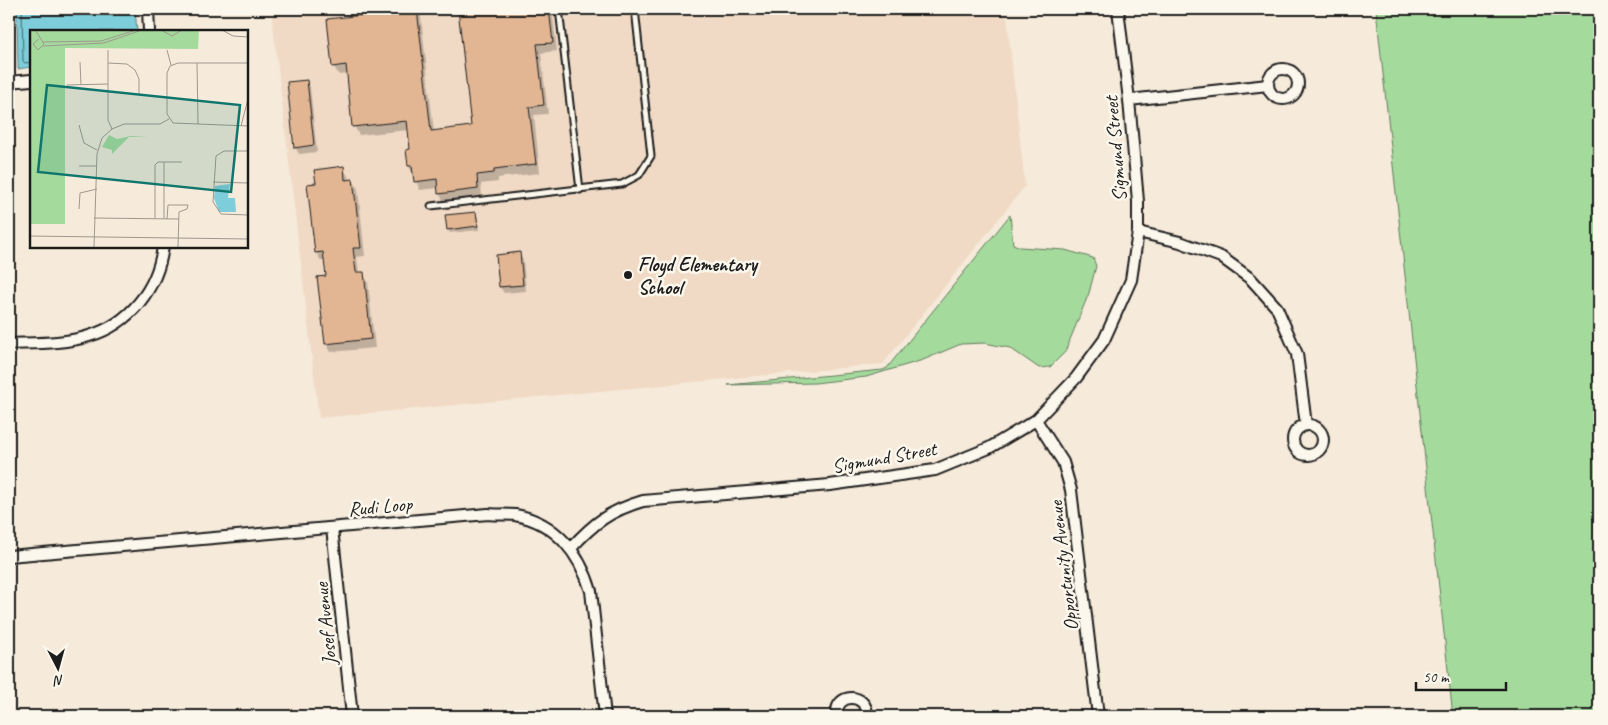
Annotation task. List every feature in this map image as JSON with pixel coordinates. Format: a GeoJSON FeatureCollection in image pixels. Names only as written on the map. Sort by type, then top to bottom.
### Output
{"type":"FeatureCollection","features":[{"type":"Feature","properties":{"kind":"street"},"geometry":{"type":"LineString","coordinates":[[148,9],[149,30]]}},
{"type":"Feature","properties":{"kind":"street","name":"Sigmund Street"},"geometry":{"type":"LineString","coordinates":[[570,548],[590,528],[608,514],[624,506],[643,501],[830,485],[935,470],[989,448],[1036,420],[1076,378],[1104,340],[1131,280],[1138,232],[1138,201],[1129,100],[1118,9]]}},
{"type":"Feature","properties":{"kind":"street"},"geometry":{"type":"LineString","coordinates":[[9,82],[30,80]]}},
{"type":"Feature","properties":{"kind":"street"},"geometry":{"type":"LineString","coordinates":[[1129,100],[1268,85]]}},
{"type":"Feature","properties":{"kind":"street"},"geometry":{"type":"LineString","coordinates":[[1138,232],[1180,242],[1220,257],[1251,279],[1264,293],[1277,308],[1297,354],[1306,424]]}},
{"type":"Feature","properties":{"kind":"street"},"geometry":{"type":"LineString","coordinates":[[9,344],[72,340],[89,337],[115,325],[141,302],[150,289],[157,273],[163,248]]}},
{"type":"Feature","properties":{"kind":"street","name":"Opportunity Avenue"},"geometry":{"type":"LineString","coordinates":[[1036,420],[1063,462],[1071,490],[1098,716]]}},
{"type":"Feature","properties":{"kind":"street","name":"Rudi Loop"},"geometry":{"type":"LineString","coordinates":[[9,556],[488,514],[515,515],[534,521],[562,538],[580,561],[586,574],[591,591],[605,716]]}},
{"type":"Feature","properties":{"kind":"street","name":"Josef Avenue"},"geometry":{"type":"LineString","coordinates":[[332,528],[352,716]]}},
{"type":"Feature","properties":{"kind":"street"},"geometry":{"type":"LineString","coordinates":[[837,716],[836,710],[838,705],[849,698],[858,699],[863,702],[867,709],[867,716]]}},
{"type":"Feature","properties":{"kind":"lane"},"geometry":{"type":"LineString","coordinates":[[559,9],[580,190]]}},
{"type":"Feature","properties":{"kind":"lane"},"geometry":{"type":"LineString","coordinates":[[431,206],[622,184],[639,174],[651,156],[635,9]]}},
{"type":"Feature","properties":{"kind":"shaded area","name":"Floyd Elementary School"},"geometry":{"type":"Polygon","coordinates":[[[271,9],[1006,9],[1025,186],[883,364],[319,418],[271,9]]]}},
{"type":"Feature","properties":{"kind":"green space"},"geometry":{"type":"Polygon","coordinates":[[[1376,9],[1599,9],[1599,716],[1453,716],[1376,9]]]}},
{"type":"Feature","properties":{"kind":"green space"},"geometry":{"type":"Polygon","coordinates":[[[1010,215],[1013,244],[1020,247],[1065,250],[1093,258],[1096,266],[1089,293],[1065,352],[1050,367],[1039,368],[1010,348],[985,343],[961,344],[923,360],[866,377],[815,383],[728,385],[883,370],[887,368],[1010,215]]]}},
{"type":"Feature","properties":{"kind":"water"},"geometry":{"type":"Polygon","coordinates":[[[17,9],[135,9],[137,30],[30,30],[30,67],[18,69],[17,9]]]}},
{"type":"Feature","properties":{"kind":"building"},"geometry":{"type":"Polygon","coordinates":[[[417,9],[431,131],[471,126],[458,9],[549,9],[553,43],[537,44],[544,105],[529,107],[536,164],[494,169],[494,173],[477,175],[478,189],[438,194],[437,179],[414,182],[412,166],[408,166],[406,150],[410,149],[407,121],[352,127],[346,65],[332,67],[327,19],[417,9]]]}},
{"type":"Feature","properties":{"kind":"building"},"geometry":{"type":"Polygon","coordinates":[[[307,80],[314,145],[294,148],[287,82],[307,80]]]}},
{"type":"Feature","properties":{"kind":"building"},"geometry":{"type":"Polygon","coordinates":[[[344,166],[345,180],[353,179],[361,248],[353,248],[356,272],[364,272],[371,339],[325,344],[317,277],[326,276],[323,252],[315,253],[307,184],[316,183],[314,170],[344,166]]]}},
{"type":"Feature","properties":{"kind":"building"},"geometry":{"type":"Polygon","coordinates":[[[476,212],[478,226],[447,230],[445,215],[476,212]]]}},
{"type":"Feature","properties":{"kind":"building"},"geometry":{"type":"Polygon","coordinates":[[[520,252],[523,285],[499,287],[496,255],[520,252]]]}},
{"type":"Feature","properties":{"kind":"place","name":"Floyd Elementary School"},"geometry":{"type":"Point","coordinates":[628,275]}}]}
